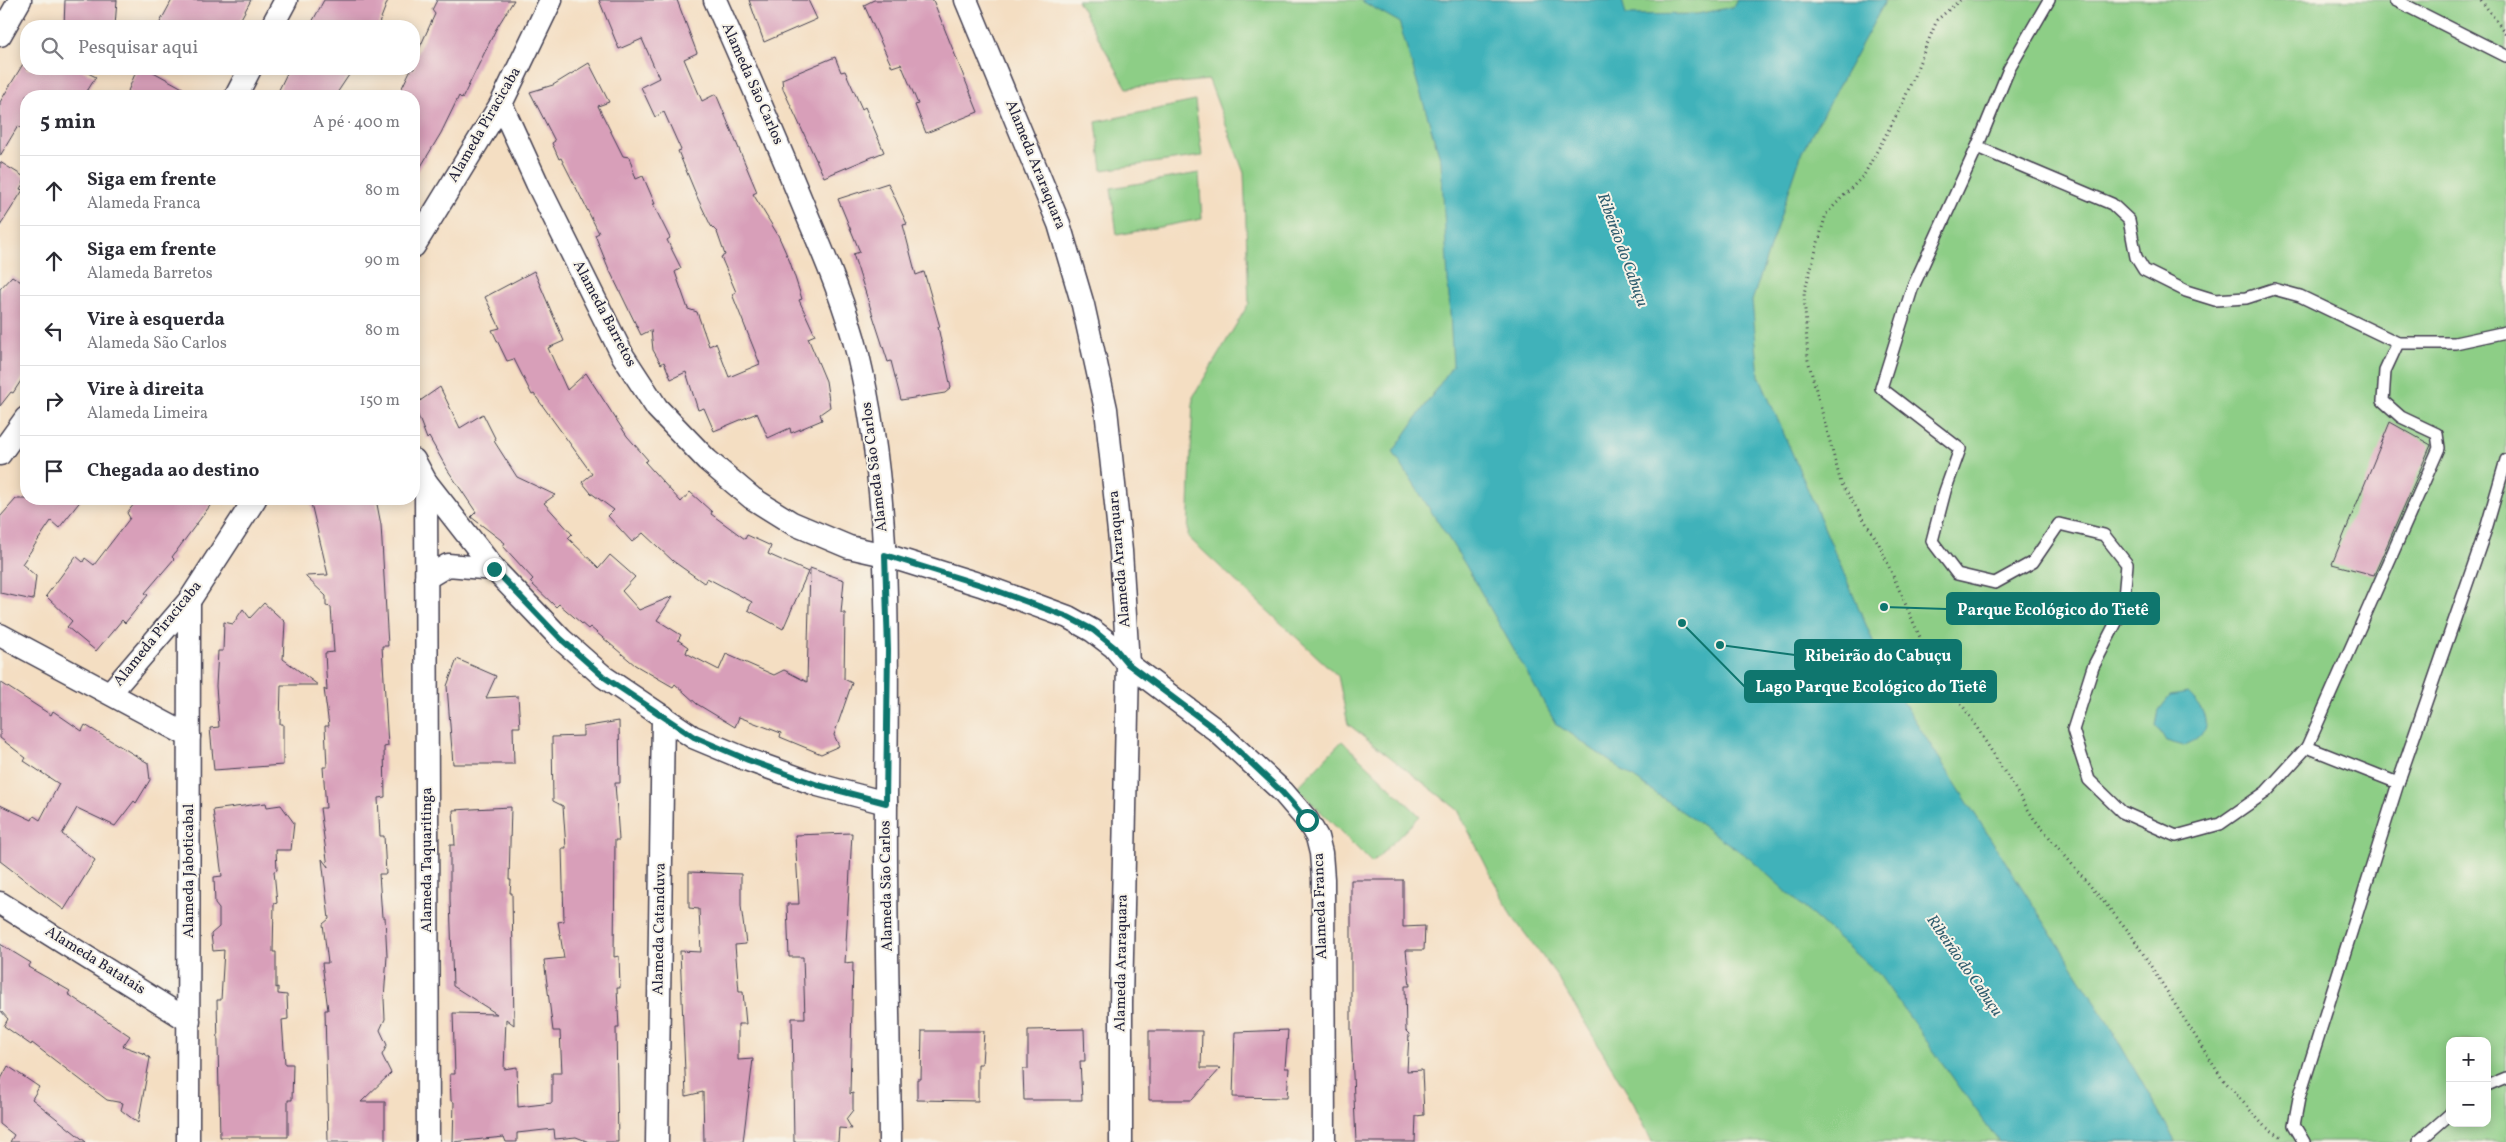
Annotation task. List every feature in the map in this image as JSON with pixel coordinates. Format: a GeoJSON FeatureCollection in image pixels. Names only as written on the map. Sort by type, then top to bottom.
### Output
{"type":"FeatureCollection","features":[{"type":"Feature","properties":{"kind":"street"},"geometry":{"type":"LineString","coordinates":[[0,35],[20,0]]}},
{"type":"Feature","properties":{"kind":"street"},"geometry":{"type":"LineString","coordinates":[[275,20],[286,0]]}},
{"type":"Feature","properties":{"kind":"street","name":"Alameda Piracicaba"},"geometry":{"type":"LineString","coordinates":[[420,236],[501,104],[551,0]]}},
{"type":"Feature","properties":{"kind":"street","name":"Alameda São Carlos"},"geometry":{"type":"LineString","coordinates":[[715,0],[783,155],[839,293],[858,352],[872,422],[885,555],[888,650],[886,803],[890,1142]]}},
{"type":"Feature","properties":{"kind":"street","name":"Alameda Araraquara"},"geometry":{"type":"LineString","coordinates":[[966,0],[1059,224],[1082,305],[1106,410],[1121,551],[1128,664],[1121,1003],[1121,1142]]}},
{"type":"Feature","properties":{"kind":"street"},"geometry":{"type":"LineString","coordinates":[[239,90],[247,75]]}},
{"type":"Feature","properties":{"kind":"street","name":"Alameda Barretos"},"geometry":{"type":"LineString","coordinates":[[501,104],[537,183],[623,356],[657,408],[707,460],[752,498],[792,523],[849,547],[885,555],[981,585],[1068,617],[1093,630],[1114,647],[1128,664]]}},
{"type":"Feature","properties":{"kind":"street"},"geometry":{"type":"LineString","coordinates":[[0,454],[20,426]]}},
{"type":"Feature","properties":{"kind":"street"},"geometry":{"type":"LineString","coordinates":[[420,471],[426,482],[494,569],[561,639],[604,677],[694,737],[748,760],[818,785],[886,803]]}},
{"type":"Feature","properties":{"kind":"street","name":"Alameda Taquaritinga"},"geometry":{"type":"LineString","coordinates":[[426,482],[428,1142]]}},
{"type":"Feature","properties":{"kind":"street","name":"Alameda Piracicaba"},"geometry":{"type":"LineString","coordinates":[[110,693],[189,601],[251,505]]}},
{"type":"Feature","properties":{"kind":"street"},"geometry":{"type":"LineString","coordinates":[[426,578],[448,565],[494,569]]}},
{"type":"Feature","properties":{"kind":"street","name":"Alameda Jaboticabal"},"geometry":{"type":"LineString","coordinates":[[188,1142],[189,601]]}},
{"type":"Feature","properties":{"kind":"street"},"geometry":{"type":"LineString","coordinates":[[0,635],[189,736]]}},
{"type":"Feature","properties":{"kind":"street","name":"Alameda Franca"},"geometry":{"type":"LineString","coordinates":[[1128,664],[1216,730],[1282,792],[1307,820],[1317,837],[1321,854],[1323,879],[1324,1142]]}},
{"type":"Feature","properties":{"kind":"street","name":"Alameda Catanduva"},"geometry":{"type":"LineString","coordinates":[[657,1142],[663,716]]}},
{"type":"Feature","properties":{"kind":"street","name":"Alameda Batatais"},"geometry":{"type":"LineString","coordinates":[[0,903],[189,1021]]}},
{"type":"Feature","properties":{"kind":"lane"},"geometry":{"type":"LineString","coordinates":[[2049,0],[2009,69],[1977,147],[1912,289],[1881,388],[1960,449],[1945,491],[1932,541],[1957,574],[1995,583],[2033,562],[2059,524],[2104,535],[2127,564],[2123,609],[2094,667],[2074,730],[2089,780],[2122,812],[2176,836],[2220,824],[2266,792],[2307,747],[2439,448],[2437,434],[2401,417],[2383,401],[2385,371],[2398,343]]}},
{"type":"Feature","properties":{"kind":"lane"},"geometry":{"type":"LineString","coordinates":[[2395,0],[2506,56]]}},
{"type":"Feature","properties":{"kind":"lane"},"geometry":{"type":"LineString","coordinates":[[1977,147],[2112,204],[2129,220],[2136,257],[2144,270],[2186,291],[2215,300],[2246,298],[2274,289],[2300,296],[2398,343],[2454,343],[2506,332]]}},
{"type":"Feature","properties":{"kind":"lane"},"geometry":{"type":"LineString","coordinates":[[2304,1142],[2294,1125],[2299,1098],[2398,783],[2486,529],[2506,460]]}},
{"type":"Feature","properties":{"kind":"lane"},"geometry":{"type":"LineString","coordinates":[[2398,783],[2465,613],[2506,487]]}},
{"type":"Feature","properties":{"kind":"lane"},"geometry":{"type":"LineString","coordinates":[[2307,747],[2398,783]]}},
{"type":"Feature","properties":{"kind":"lane"},"geometry":{"type":"LineString","coordinates":[[2491,1084],[2506,1078]]}},
{"type":"Feature","properties":{"kind":"lane"},"geometry":{"type":"LineString","coordinates":[[2418,1142],[2446,1118]]}},
{"type":"Feature","properties":{"kind":"path"},"geometry":{"type":"LineString","coordinates":[[2481,0],[2506,34]]}},
{"type":"Feature","properties":{"kind":"green space"},"geometry":{"type":"Polygon","coordinates":[[[1077,0],[2506,0],[2506,1142],[1652,1142],[1634,1104],[1555,973],[1511,915],[1458,810],[1348,724],[1338,676],[1188,537],[1193,397],[1249,303],[1244,173],[1209,80],[1127,88],[1077,0]]]}},
{"type":"Feature","properties":{"kind":"green space"},"geometry":{"type":"Polygon","coordinates":[[[1195,101],[1202,156],[1102,170],[1096,122],[1195,101]]]}},
{"type":"Feature","properties":{"kind":"green space"},"geometry":{"type":"Polygon","coordinates":[[[1199,173],[1202,219],[1117,235],[1111,188],[1199,173]]]}},
{"type":"Feature","properties":{"kind":"green space"},"geometry":{"type":"Polygon","coordinates":[[[1342,741],[1420,816],[1372,863],[1297,788],[1342,741]]]}},
{"type":"Feature","properties":{"kind":"water"},"geometry":{"type":"Polygon","coordinates":[[[1360,0],[1622,0],[1626,15],[1697,14],[1733,7],[1737,0],[1886,0],[1802,152],[1752,301],[1759,376],[1891,683],[2101,1011],[2176,1142],[1999,1142],[1880,976],[1749,858],[1556,724],[1465,564],[1393,452],[1453,365],[1441,161],[1399,22],[1360,0]]]}},
{"type":"Feature","properties":{"kind":"water"},"geometry":{"type":"Polygon","coordinates":[[[2188,693],[2201,708],[2204,714],[2205,726],[2198,738],[2184,746],[2166,741],[2156,725],[2159,710],[2170,696],[2188,693]]]}},
{"type":"Feature","properties":{"kind":"building"},"geometry":{"type":"Polygon","coordinates":[[[65,0],[117,0],[115,20],[64,20],[65,0]]]}},
{"type":"Feature","properties":{"kind":"building"},"geometry":{"type":"Polygon","coordinates":[[[172,0],[251,0],[240,20],[161,20],[172,0]]]}},
{"type":"Feature","properties":{"kind":"building"},"geometry":{"type":"Polygon","coordinates":[[[324,0],[388,0],[380,20],[313,20],[324,0]]]}},
{"type":"Feature","properties":{"kind":"building"},"geometry":{"type":"Polygon","coordinates":[[[437,0],[514,0],[496,29],[462,99],[459,96],[441,133],[420,168],[420,90],[401,90],[408,75],[420,75],[420,47],[435,14],[432,10],[437,0]]]}},
{"type":"Feature","properties":{"kind":"building"},"geometry":{"type":"Polygon","coordinates":[[[599,0],[677,0],[697,53],[684,59],[702,101],[716,94],[757,192],[753,194],[778,235],[790,262],[802,299],[799,300],[815,335],[808,338],[826,381],[830,407],[820,414],[822,420],[791,433],[790,428],[768,438],[757,413],[714,431],[704,408],[698,410],[686,372],[671,379],[664,362],[661,364],[653,350],[651,330],[641,335],[608,267],[595,235],[599,233],[561,158],[559,159],[552,143],[555,141],[530,92],[553,85],[589,63],[609,102],[598,106],[623,156],[629,157],[636,179],[643,176],[655,204],[653,204],[670,238],[667,240],[681,268],[675,272],[688,309],[697,312],[709,346],[716,343],[729,377],[760,364],[732,294],[736,292],[721,257],[725,255],[717,232],[711,226],[698,199],[678,151],[681,150],[664,112],[655,117],[641,87],[659,78],[642,39],[619,49],[599,0]]]}},
{"type":"Feature","properties":{"kind":"building"},"geometry":{"type":"Polygon","coordinates":[[[749,0],[808,0],[817,19],[764,42],[749,0]]]}},
{"type":"Feature","properties":{"kind":"building"},"geometry":{"type":"Polygon","coordinates":[[[874,0],[933,0],[978,112],[926,133],[915,105],[918,104],[901,64],[892,67],[864,5],[874,0]]]}},
{"type":"Feature","properties":{"kind":"building"},"geometry":{"type":"Polygon","coordinates":[[[835,57],[841,72],[845,71],[862,109],[865,107],[884,152],[824,177],[783,89],[782,79],[835,57]]]}},
{"type":"Feature","properties":{"kind":"building"},"geometry":{"type":"Polygon","coordinates":[[[20,69],[20,75],[92,75],[96,77],[88,90],[20,90],[20,127],[18,126],[0,156],[0,102],[20,69]]]}},
{"type":"Feature","properties":{"kind":"building"},"geometry":{"type":"Polygon","coordinates":[[[135,75],[159,75],[186,90],[128,90],[135,75]]]}},
{"type":"Feature","properties":{"kind":"building"},"geometry":{"type":"Polygon","coordinates":[[[286,75],[349,75],[339,90],[279,90],[286,75]]]}},
{"type":"Feature","properties":{"kind":"building"},"geometry":{"type":"Polygon","coordinates":[[[0,162],[20,174],[20,195],[0,226],[0,162]]]}},
{"type":"Feature","properties":{"kind":"building"},"geometry":{"type":"Polygon","coordinates":[[[888,183],[907,224],[903,225],[916,275],[924,272],[940,327],[938,327],[951,388],[945,393],[901,400],[891,361],[888,362],[853,254],[860,252],[838,199],[888,183]]]}},
{"type":"Feature","properties":{"kind":"building"},"geometry":{"type":"Polygon","coordinates":[[[534,271],[564,341],[548,348],[567,390],[586,373],[627,436],[648,460],[645,462],[681,502],[690,492],[712,512],[711,514],[745,539],[747,535],[771,546],[768,554],[808,572],[783,629],[748,610],[752,602],[707,578],[704,583],[673,561],[643,533],[632,542],[608,516],[614,510],[591,493],[582,482],[592,474],[534,394],[532,395],[514,359],[507,361],[492,330],[500,328],[485,297],[534,271]]]}},
{"type":"Feature","properties":{"kind":"building"},"geometry":{"type":"Polygon","coordinates":[[[12,276],[20,281],[20,382],[13,393],[11,392],[0,406],[0,289],[12,276]]]}},
{"type":"Feature","properties":{"kind":"building"},"geometry":{"type":"Polygon","coordinates":[[[440,387],[460,428],[483,414],[496,440],[494,441],[517,477],[555,495],[544,503],[572,534],[568,538],[599,568],[610,555],[635,577],[622,591],[639,610],[673,596],[657,620],[681,635],[678,640],[688,647],[686,653],[719,670],[726,654],[774,675],[784,670],[807,682],[810,568],[844,580],[841,613],[845,613],[844,679],[852,683],[834,735],[839,746],[821,754],[780,737],[781,733],[739,717],[735,727],[697,704],[675,684],[673,687],[635,665],[559,604],[556,607],[530,582],[533,579],[503,546],[505,543],[471,517],[476,512],[447,469],[429,437],[427,439],[420,421],[420,401],[440,387]]]}},
{"type":"Feature","properties":{"kind":"building"},"geometry":{"type":"Polygon","coordinates":[[[2390,422],[2431,445],[2374,575],[2332,564],[2390,422]]]}},
{"type":"Feature","properties":{"kind":"building"},"geometry":{"type":"Polygon","coordinates":[[[16,499],[20,499],[20,505],[77,505],[59,528],[51,521],[22,564],[36,576],[33,600],[0,593],[0,517],[16,499]]]}},
{"type":"Feature","properties":{"kind":"building"},"geometry":{"type":"Polygon","coordinates":[[[133,505],[211,505],[172,557],[174,559],[145,593],[148,595],[125,623],[122,620],[96,651],[67,627],[72,621],[46,596],[76,556],[83,562],[85,558],[94,565],[130,518],[127,513],[133,505]]]}},
{"type":"Feature","properties":{"kind":"building"},"geometry":{"type":"Polygon","coordinates":[[[311,505],[377,505],[381,525],[388,646],[382,646],[388,746],[384,747],[385,797],[378,798],[380,836],[384,836],[386,874],[379,874],[382,917],[385,917],[387,956],[384,999],[385,1019],[380,1030],[387,1045],[382,1055],[391,1073],[361,1102],[385,1102],[385,1142],[328,1142],[325,1010],[328,1010],[322,963],[328,963],[323,924],[329,919],[322,859],[328,867],[320,808],[326,808],[323,767],[327,767],[325,726],[329,726],[324,689],[327,691],[325,653],[334,652],[331,607],[326,606],[326,596],[305,576],[328,575],[311,505]]]}},
{"type":"Feature","properties":{"kind":"building"},"geometry":{"type":"Polygon","coordinates":[[[264,603],[285,622],[283,659],[318,685],[281,685],[280,724],[283,724],[283,765],[214,770],[210,728],[219,727],[216,686],[218,651],[223,651],[224,622],[233,624],[243,609],[250,618],[264,603]]]}},
{"type":"Feature","properties":{"kind":"building"},"geometry":{"type":"Polygon","coordinates":[[[457,659],[496,676],[486,698],[518,696],[520,727],[513,727],[514,764],[453,764],[447,686],[457,659]]]}},
{"type":"Feature","properties":{"kind":"building"},"geometry":{"type":"Polygon","coordinates":[[[0,682],[51,715],[53,711],[82,731],[85,725],[148,763],[150,780],[136,803],[134,801],[115,826],[77,808],[62,834],[95,860],[64,910],[0,861],[0,805],[32,820],[34,816],[40,820],[59,784],[24,761],[26,758],[0,738],[0,682]]]}},
{"type":"Feature","properties":{"kind":"building"},"geometry":{"type":"Polygon","coordinates":[[[619,721],[620,783],[615,783],[619,840],[615,840],[614,957],[619,956],[620,988],[617,988],[619,1028],[616,1028],[618,1142],[589,1142],[576,1137],[555,1139],[554,1129],[517,1133],[517,1142],[506,1142],[504,1137],[453,1142],[454,1102],[451,1101],[450,1074],[455,1074],[453,1013],[497,1014],[453,986],[450,845],[455,845],[453,810],[511,807],[509,880],[511,880],[510,893],[512,893],[514,1025],[506,1019],[504,1069],[517,1067],[518,1107],[552,1103],[552,1073],[562,1073],[560,1031],[553,1031],[544,960],[564,958],[558,922],[564,921],[562,848],[566,848],[563,806],[553,801],[552,737],[583,736],[583,727],[619,721]]]}},
{"type":"Feature","properties":{"kind":"building"},"geometry":{"type":"Polygon","coordinates":[[[266,803],[267,807],[281,805],[294,823],[291,850],[276,850],[277,870],[274,871],[277,903],[274,904],[273,952],[276,952],[276,988],[278,987],[278,994],[287,995],[288,1019],[282,1020],[285,1064],[293,1064],[292,1100],[288,1100],[288,1137],[220,1137],[217,1000],[221,1000],[224,950],[213,951],[211,934],[219,927],[219,909],[215,904],[214,877],[222,876],[213,810],[266,803]]]}},
{"type":"Feature","properties":{"kind":"building"},"geometry":{"type":"Polygon","coordinates":[[[852,833],[845,963],[853,962],[850,1094],[853,1093],[853,1110],[846,1119],[852,1129],[839,1128],[838,1142],[794,1142],[792,1018],[805,1018],[803,957],[789,957],[787,904],[799,904],[795,835],[852,833]]]}},
{"type":"Feature","properties":{"kind":"building"},"geometry":{"type":"Polygon","coordinates":[[[689,872],[741,874],[741,906],[746,944],[735,945],[739,992],[743,992],[746,1024],[738,1024],[738,1060],[753,1059],[743,1142],[704,1142],[703,1092],[686,1096],[680,951],[701,952],[699,909],[689,908],[689,872]]]}},
{"type":"Feature","properties":{"kind":"building"},"geometry":{"type":"Polygon","coordinates":[[[1351,880],[1403,880],[1403,927],[1425,926],[1424,950],[1406,950],[1410,986],[1405,986],[1406,1031],[1409,1034],[1407,1071],[1422,1070],[1424,1115],[1416,1116],[1415,1142],[1356,1142],[1351,1030],[1351,880]]]}},
{"type":"Feature","properties":{"kind":"building"},"geometry":{"type":"Polygon","coordinates":[[[0,944],[31,963],[28,967],[70,991],[68,994],[130,1036],[123,1046],[145,1054],[150,1058],[138,1123],[121,1110],[123,1103],[107,1100],[32,1043],[31,1045],[4,1026],[8,1019],[0,1010],[0,944]]]}},
{"type":"Feature","properties":{"kind":"building"},"geometry":{"type":"Polygon","coordinates":[[[1084,1029],[1085,1061],[1080,1061],[1082,1100],[1024,1100],[1023,1069],[1028,1069],[1028,1030],[1084,1029]]]}},
{"type":"Feature","properties":{"kind":"building"},"geometry":{"type":"Polygon","coordinates":[[[1288,1030],[1285,1068],[1289,1068],[1287,1098],[1233,1097],[1235,1032],[1288,1030]]]}},
{"type":"Feature","properties":{"kind":"building"},"geometry":{"type":"Polygon","coordinates":[[[922,1031],[984,1031],[982,1064],[978,1064],[978,1101],[917,1100],[917,1079],[921,1079],[922,1031]]]}},
{"type":"Feature","properties":{"kind":"building"},"geometry":{"type":"Polygon","coordinates":[[[1149,1031],[1202,1031],[1201,1068],[1221,1068],[1192,1100],[1149,1100],[1149,1031]]]}},
{"type":"Feature","properties":{"kind":"building"},"geometry":{"type":"Polygon","coordinates":[[[8,1066],[39,1087],[32,1099],[86,1142],[10,1142],[14,1135],[0,1124],[0,1081],[8,1066]]]}},
{"type":"Feature","properties":{"kind":"place","name":"Parque Ecológico do Tietê"},"geometry":{"type":"Point","coordinates":[1884,607]}},
{"type":"Feature","properties":{"kind":"place","name":"Lago Parque Ecológico do Tietê"},"geometry":{"type":"Point","coordinates":[1682,623]}},
{"type":"Feature","properties":{"kind":"place","name":"Ribeirão do Cabuçu"},"geometry":{"type":"Point","coordinates":[1720,645]}},
{"type":"Feature","properties":{"kind":"route"},"geometry":{"type":"LineString","coordinates":[[494,569],[561,639],[604,677],[694,737],[748,760],[818,785],[886,803],[888,650],[885,555],[981,585],[1068,617],[1093,630],[1114,647],[1128,664],[1216,730],[1282,792],[1307,820]]}}]}
